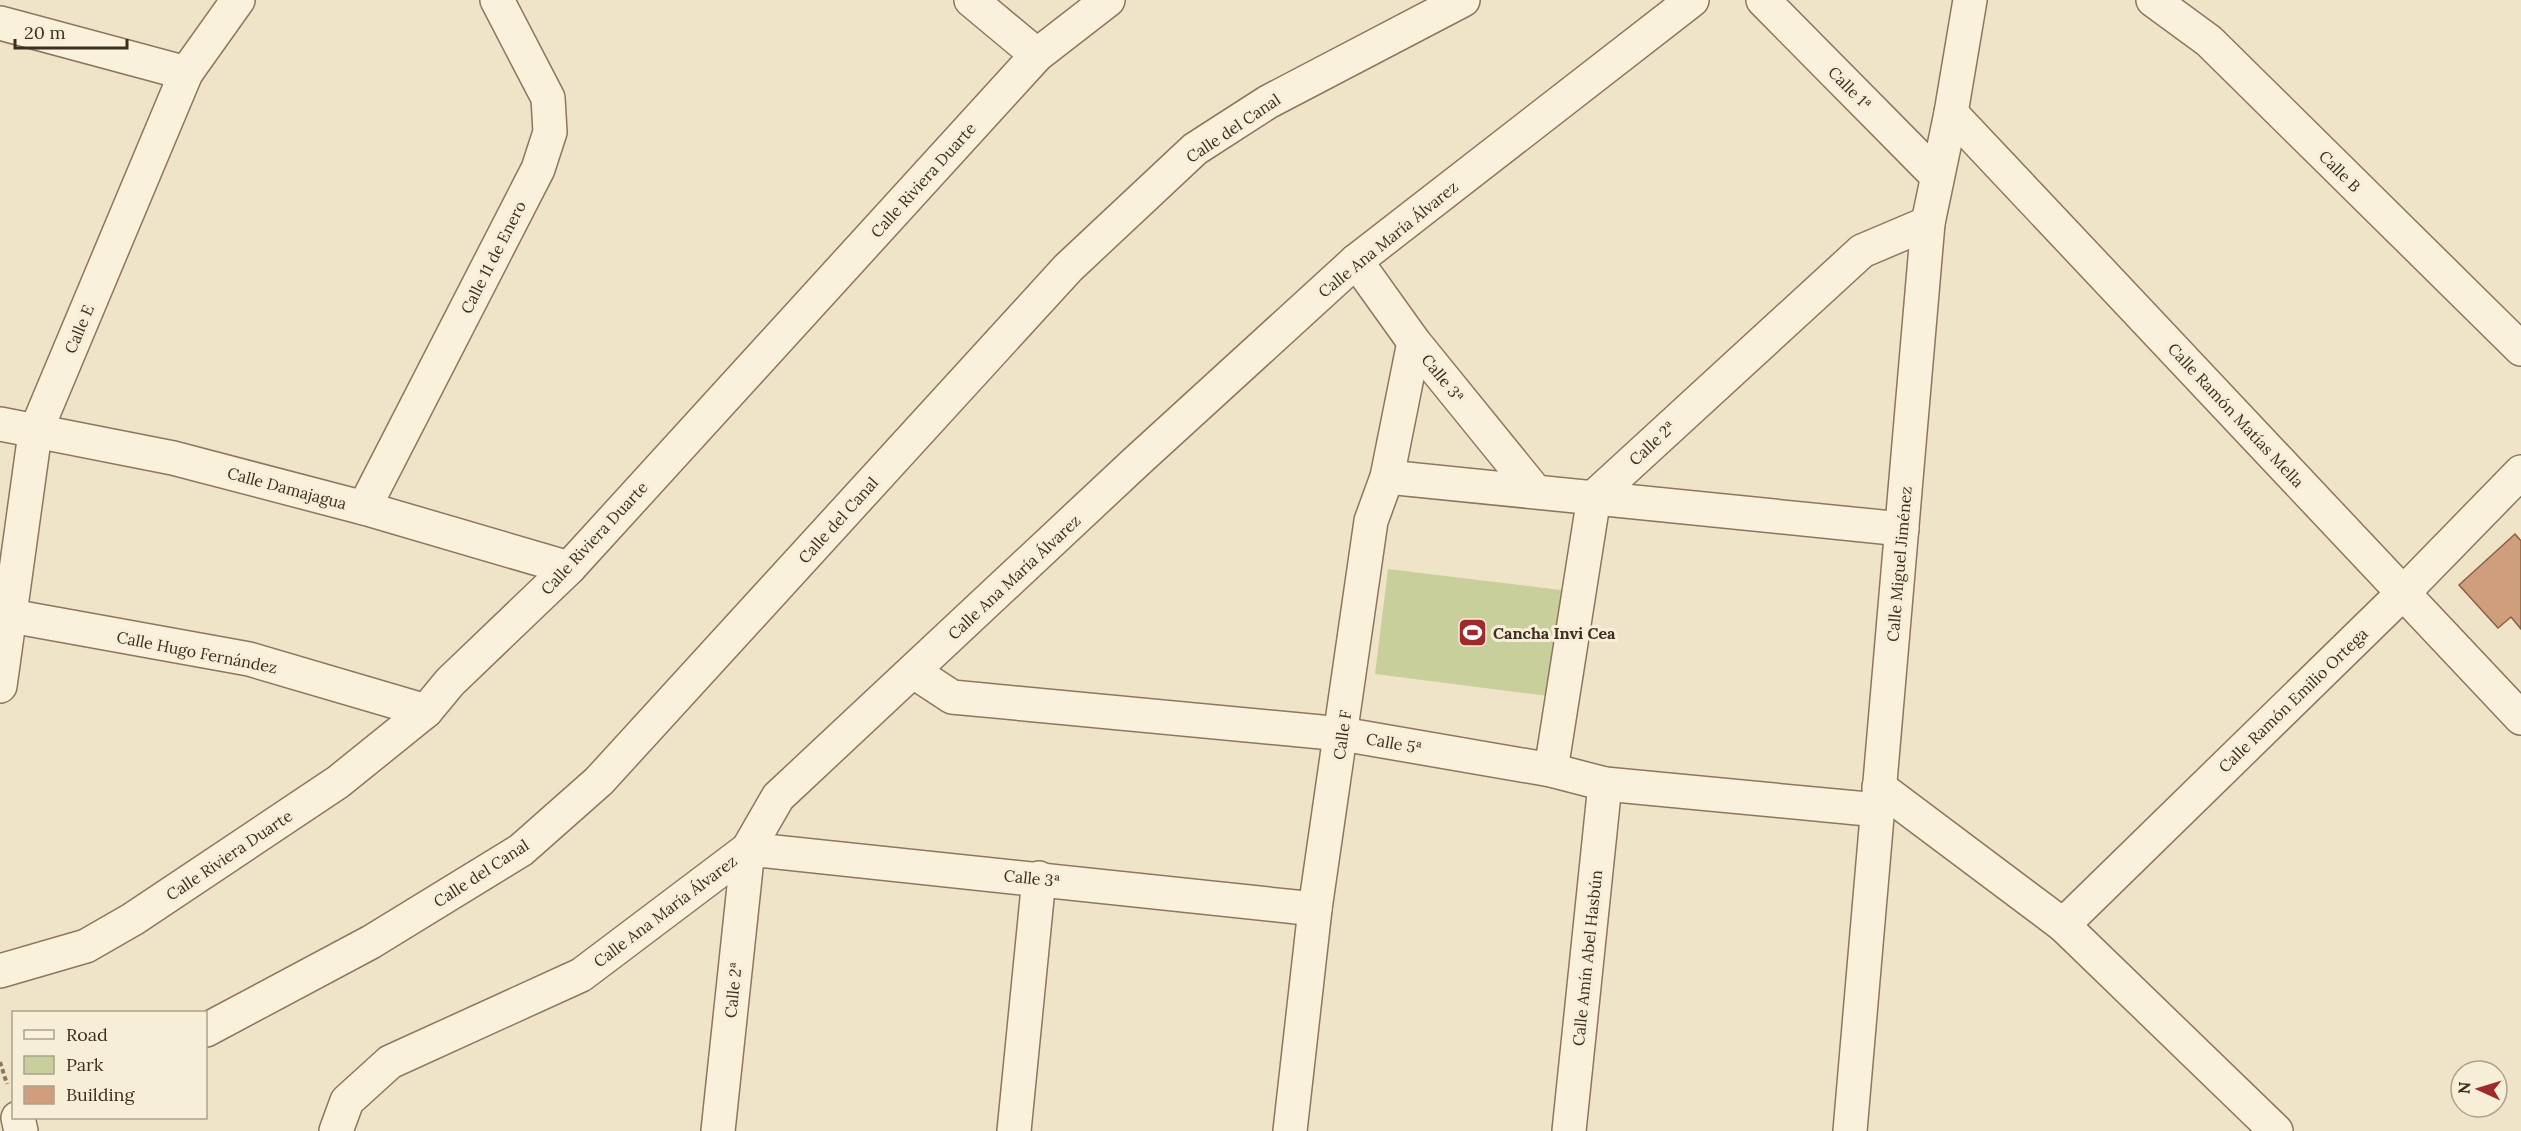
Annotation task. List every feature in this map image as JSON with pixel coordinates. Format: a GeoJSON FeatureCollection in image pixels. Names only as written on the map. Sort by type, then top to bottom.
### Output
{"type":"FeatureCollection","features":[{"type":"Feature","properties":{"kind":"street","name":"Calle E"},"geometry":{"type":"LineString","coordinates":[[0,686],[6,614],[35,433],[186,73],[238,0]]}},
{"type":"Feature","properties":{"kind":"street","name":"Calle 11 de Enero"},"geometry":{"type":"LineString","coordinates":[[364,508],[538,169],[550,132],[548,98],[497,0]]}},
{"type":"Feature","properties":{"kind":"street"},"geometry":{"type":"LineString","coordinates":[[971,0],[1037,55]]}},
{"type":"Feature","properties":{"kind":"street","name":"Calle Riviera Duarte"},"geometry":{"type":"LineString","coordinates":[[0,971],[86,946],[134,919],[338,782],[426,711],[450,682],[569,568],[1037,55],[1108,0]]}},
{"type":"Feature","properties":{"kind":"street","name":"Calle del Canal"},"geometry":{"type":"LineString","coordinates":[[207,1029],[371,942],[521,850],[599,781],[1068,268],[1195,149],[1268,102],[1463,0]]}},
{"type":"Feature","properties":{"kind":"street","name":"Calle Ana María Álvarez"},"geometry":{"type":"LineString","coordinates":[[336,1131],[347,1101],[390,1062],[581,975],[748,849],[778,797],[1136,462],[1356,261],[1692,0]]}},
{"type":"Feature","properties":{"kind":"street","name":"Calle 1ª"},"geometry":{"type":"LineString","coordinates":[[1763,0],[1937,176]]}},
{"type":"Feature","properties":{"kind":"street","name":"Calle Miguel Jiménez"},"geometry":{"type":"LineString","coordinates":[[1850,1131],[1928,223],[1951,113],[1970,0]]}},
{"type":"Feature","properties":{"kind":"street","name":"Calle B"},"geometry":{"type":"LineString","coordinates":[[2153,0],[2209,41],[2521,349]]}},
{"type":"Feature","properties":{"kind":"street"},"geometry":{"type":"LineString","coordinates":[[0,23],[186,73]]}},
{"type":"Feature","properties":{"kind":"street","name":"Calle Ramón Matías Mella"},"geometry":{"type":"LineString","coordinates":[[1951,113],[2521,718]]}},
{"type":"Feature","properties":{"kind":"street","name":"Calle 2ª"},"geometry":{"type":"LineString","coordinates":[[1594,497],[1862,251],[1928,223]]}},
{"type":"Feature","properties":{"kind":"street","name":"Calle 3ª"},"geometry":{"type":"LineString","coordinates":[[1356,261],[1414,342],[1535,491]]}},
{"type":"Feature","properties":{"kind":"street","name":"Calle F"},"geometry":{"type":"LineString","coordinates":[[1290,1131],[1315,909],[1371,521],[1387,477],[1414,342]]}},
{"type":"Feature","properties":{"kind":"street","name":"Calle Damajagua"},"geometry":{"type":"LineString","coordinates":[[0,424],[35,433],[172,458],[364,508],[569,568]]}},
{"type":"Feature","properties":{"kind":"street","name":"Calle Ramón Emilio Ortega"},"geometry":{"type":"LineString","coordinates":[[2063,925],[2403,593],[2521,472]]}},
{"type":"Feature","properties":{"kind":"street"},"geometry":{"type":"LineString","coordinates":[[1387,477],[1902,529]]}},
{"type":"Feature","properties":{"kind":"street"},"geometry":{"type":"LineString","coordinates":[[1551,770],[1594,497]]}},
{"type":"Feature","properties":{"kind":"street","name":"Calle Hugo Fernández"},"geometry":{"type":"LineString","coordinates":[[6,614],[249,659],[426,711]]}},
{"type":"Feature","properties":{"kind":"street","name":"Calle 5ª"},"geometry":{"type":"LineString","coordinates":[[914,672],[952,697],[1342,734],[1551,770],[1605,784],[1878,799]]}},
{"type":"Feature","properties":{"kind":"street","name":"Calle Amín Abel Hasbún"},"geometry":{"type":"LineString","coordinates":[[1569,1131],[1605,784]]}},
{"type":"Feature","properties":{"kind":"street"},"geometry":{"type":"LineString","coordinates":[[1878,799],[2063,925],[2276,1131]]}},
{"type":"Feature","properties":{"kind":"street","name":"Calle 3ª"},"geometry":{"type":"LineString","coordinates":[[748,849],[1315,909]]}},
{"type":"Feature","properties":{"kind":"street","name":"Calle 2ª"},"geometry":{"type":"LineString","coordinates":[[718,1131],[748,849]]}},
{"type":"Feature","properties":{"kind":"street"},"geometry":{"type":"LineString","coordinates":[[1014,1131],[1039,878]]}},
{"type":"Feature","properties":{"kind":"path"},"geometry":{"type":"LineString","coordinates":[[0,1062],[10,1103]]}},
{"type":"Feature","properties":{"kind":"green space","name":"Cancha Invi Cea"},"geometry":{"type":"Polygon","coordinates":[[[1388,569],[1569,591],[1556,697],[1375,674],[1388,569]]]}},
{"type":"Feature","properties":{"kind":"building"},"geometry":{"type":"Polygon","coordinates":[[[2515,534],[2521,541],[2521,629],[2511,617],[2498,628],[2459,585],[2515,534]]]}},
{"type":"Feature","properties":{"kind":"place","name":"Cancha Invi Cea"},"geometry":{"type":"Point","coordinates":[1472,633]}}]}
